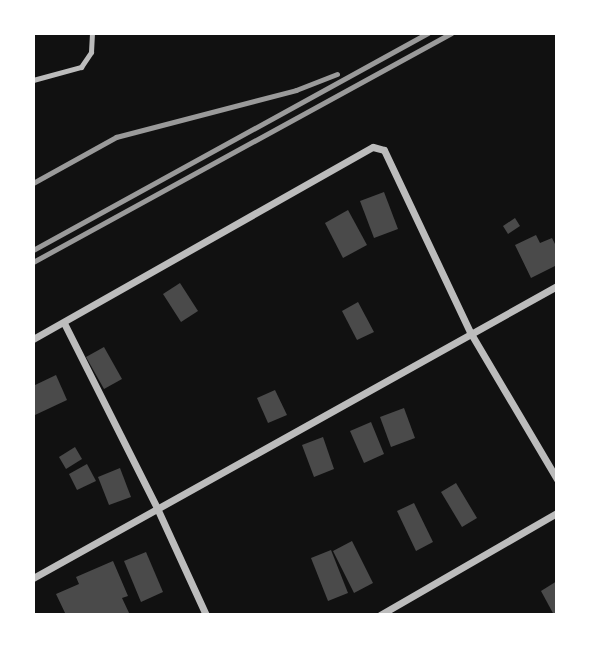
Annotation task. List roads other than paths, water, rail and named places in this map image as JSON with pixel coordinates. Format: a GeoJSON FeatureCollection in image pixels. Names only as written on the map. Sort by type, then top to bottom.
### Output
{"type":"FeatureCollection","features":[{"type":"Feature","properties":{"kind":"street"},"geometry":{"type":"LineString","coordinates":[[33,340],[373,146],[384,150],[470,332],[557,479]]}},
{"type":"Feature","properties":{"kind":"street"},"geometry":{"type":"LineString","coordinates":[[33,578],[470,332],[557,286]]}},
{"type":"Feature","properties":{"kind":"street"},"geometry":{"type":"LineString","coordinates":[[64,323],[157,508],[206,615]]}},
{"type":"Feature","properties":{"kind":"street"},"geometry":{"type":"LineString","coordinates":[[380,615],[557,513]]}},
{"type":"Feature","properties":{"kind":"lane"},"geometry":{"type":"LineString","coordinates":[[33,79],[81,66],[91,52],[92,33]]}},
{"type":"Feature","properties":{"kind":"railway"},"geometry":{"type":"LineString","coordinates":[[33,250],[428,33]]}},
{"type":"Feature","properties":{"kind":"railway"},"geometry":{"type":"LineString","coordinates":[[33,262],[451,33]]}},
{"type":"Feature","properties":{"kind":"railway"},"geometry":{"type":"LineString","coordinates":[[33,183],[116,137],[296,90],[337,74]]}}]}
